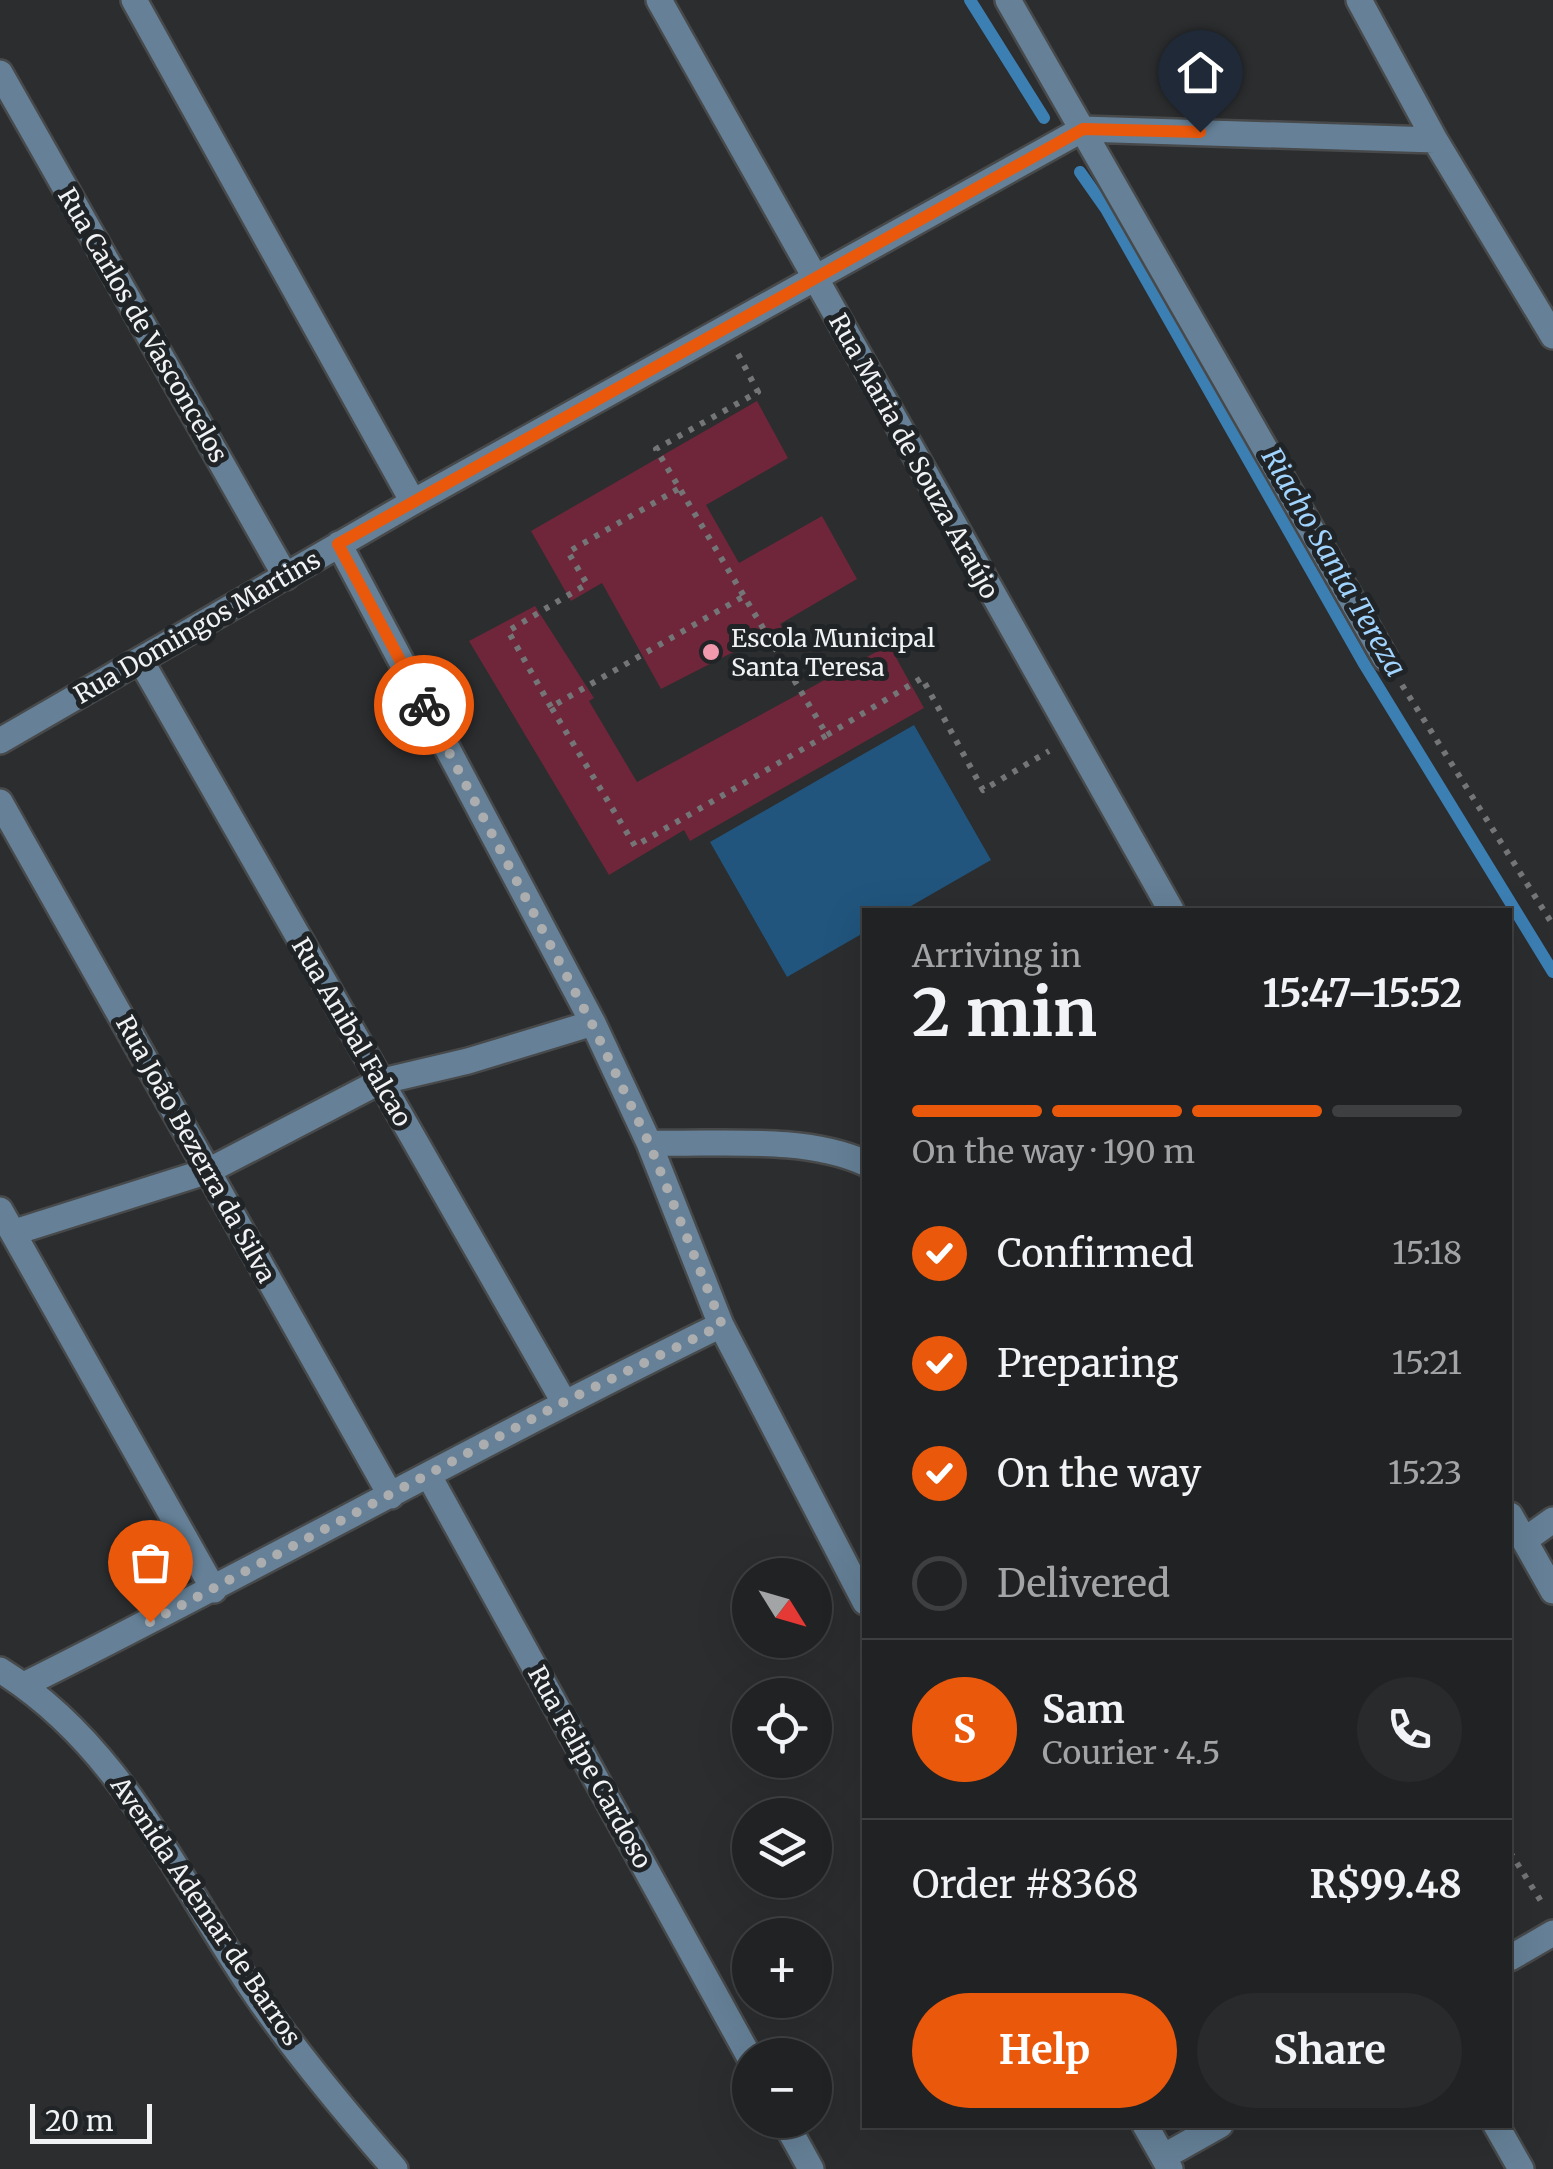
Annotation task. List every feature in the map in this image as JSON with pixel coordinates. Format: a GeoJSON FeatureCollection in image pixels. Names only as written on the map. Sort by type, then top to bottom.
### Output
{"type":"FeatureCollection","features":[{"type":"Feature","properties":{"kind":"street"},"geometry":{"type":"LineString","coordinates":[[134,0],[413,502]]}},
{"type":"Feature","properties":{"kind":"street","name":"Rua Maria de Souza Araújo"},"geometry":{"type":"LineString","coordinates":[[659,0],[1170,908]]}},
{"type":"Feature","properties":{"kind":"street"},"geometry":{"type":"LineString","coordinates":[[1008,0],[1385,658]]}},
{"type":"Feature","properties":{"kind":"street"},"geometry":{"type":"LineString","coordinates":[[1359,0],[1434,140],[1553,336]]}},
{"type":"Feature","properties":{"kind":"street","name":"Rua Carlos de Vasconcelos"},"geometry":{"type":"LineString","coordinates":[[0,73],[286,577]]}},
{"type":"Feature","properties":{"kind":"street"},"geometry":{"type":"LineString","coordinates":[[1083,129],[1434,140]]}},
{"type":"Feature","properties":{"kind":"street","name":"Rua Domingos Martins"},"geometry":{"type":"LineString","coordinates":[[0,741],[142,662],[338,544],[1083,129]]}},
{"type":"Feature","properties":{"kind":"street"},"geometry":{"type":"LineString","coordinates":[[338,544],[592,1024],[649,1143],[722,1325],[862,1596]]}},
{"type":"Feature","properties":{"kind":"street","name":"Rua Anibal Falcao"},"geometry":{"type":"LineString","coordinates":[[142,662],[564,1402]]}},
{"type":"Feature","properties":{"kind":"street","name":"Rua João Bezerra da Silva"},"geometry":{"type":"LineString","coordinates":[[0,802],[392,1496]]}},
{"type":"Feature","properties":{"kind":"street"},"geometry":{"type":"LineString","coordinates":[[16,1232],[208,1171],[379,1082],[592,1024]]}},
{"type":"Feature","properties":{"kind":"street"},"geometry":{"type":"LineString","coordinates":[[649,1143],[801,1147],[839,1151],[862,1162]]}},
{"type":"Feature","properties":{"kind":"street"},"geometry":{"type":"LineString","coordinates":[[0,1210],[16,1232],[214,1590]]}},
{"type":"Feature","properties":{"kind":"street"},"geometry":{"type":"LineString","coordinates":[[24,1685],[214,1590],[564,1402],[722,1325]]}},
{"type":"Feature","properties":{"kind":"street","name":"Rua Felipe Cardoso"},"geometry":{"type":"LineString","coordinates":[[429,1476],[739,2038]]}},
{"type":"Feature","properties":{"kind":"street"},"geometry":{"type":"LineString","coordinates":[[1512,1517],[1553,1591]]}},
{"type":"Feature","properties":{"kind":"street"},"geometry":{"type":"LineString","coordinates":[[1526,1540],[1553,1520]]}},
{"type":"Feature","properties":{"kind":"street","name":"Avenida Ademar de Barros"},"geometry":{"type":"LineString","coordinates":[[0,1670],[75,1728],[130,1792],[257,1997],[396,2169]]}},
{"type":"Feature","properties":{"kind":"street"},"geometry":{"type":"LineString","coordinates":[[1512,1957],[1553,1934]]}},
{"type":"Feature","properties":{"kind":"street"},"geometry":{"type":"LineString","coordinates":[[1147,2128],[1166,2163],[1216,2128]]}},
{"type":"Feature","properties":{"kind":"street"},"geometry":{"type":"LineString","coordinates":[[1498,2128],[1521,2169]]}},
{"type":"Feature","properties":{"kind":"street"},"geometry":{"type":"LineString","coordinates":[[794,2138],[811,2169]]}},
{"type":"Feature","properties":{"kind":"path"},"geometry":{"type":"LineString","coordinates":[[726,331],[758,392],[656,449],[827,735]]}},
{"type":"Feature","properties":{"kind":"path"},"geometry":{"type":"LineString","coordinates":[[680,488],[568,552],[586,584],[508,631],[634,846],[922,678],[983,790],[1071,736]]}},
{"type":"Feature","properties":{"kind":"path"},"geometry":{"type":"LineString","coordinates":[[552,707],[746,595]]}},
{"type":"Feature","properties":{"kind":"path"},"geometry":{"type":"LineString","coordinates":[[1385,658],[1553,926]]}},
{"type":"Feature","properties":{"kind":"path"},"geometry":{"type":"LineString","coordinates":[[1512,1855],[1553,1919]]}},
{"type":"Feature","properties":{"kind":"shaded area"},"geometry":{"type":"Polygon","coordinates":[[[914,725],[991,860],[907,908],[862,908],[862,934],[787,977],[710,842],[914,725]]]}},
{"type":"Feature","properties":{"kind":"building"},"geometry":{"type":"Polygon","coordinates":[[[757,401],[788,458],[706,505],[739,563],[822,516],[857,579],[780,624],[782,627],[661,689],[602,583],[571,601],[531,531],[757,401]]]}},
{"type":"Feature","properties":{"kind":"building"},"geometry":{"type":"Polygon","coordinates":[[[535,606],[594,698],[589,701],[637,782],[889,645],[924,708],[690,841],[684,830],[609,875],[469,641],[535,606]]]}},
{"type":"Feature","properties":{"kind":"waterway","name":"Riacho Santa Tereza"},"geometry":{"type":"LineString","coordinates":[[970,0],[1044,118]]}},
{"type":"Feature","properties":{"kind":"waterway","name":"Riacho Santa Tereza"},"geometry":{"type":"LineString","coordinates":[[1080,172],[1106,209],[1363,662],[1553,972]]}},
{"type":"Feature","properties":{"kind":"way so far"},"geometry":{"type":"LineString","coordinates":[[150,1622],[564,1402],[722,1325],[649,1143],[592,1024],[424,705]]}},
{"type":"Feature","properties":{"kind":"place","name":"Escola Municipal Santa Teresa"},"geometry":{"type":"Point","coordinates":[711,652]}},
{"type":"Feature","properties":{"kind":"route"},"geometry":{"type":"LineString","coordinates":[[424,705],[338,544],[1083,129],[1200,132]]}}]}
